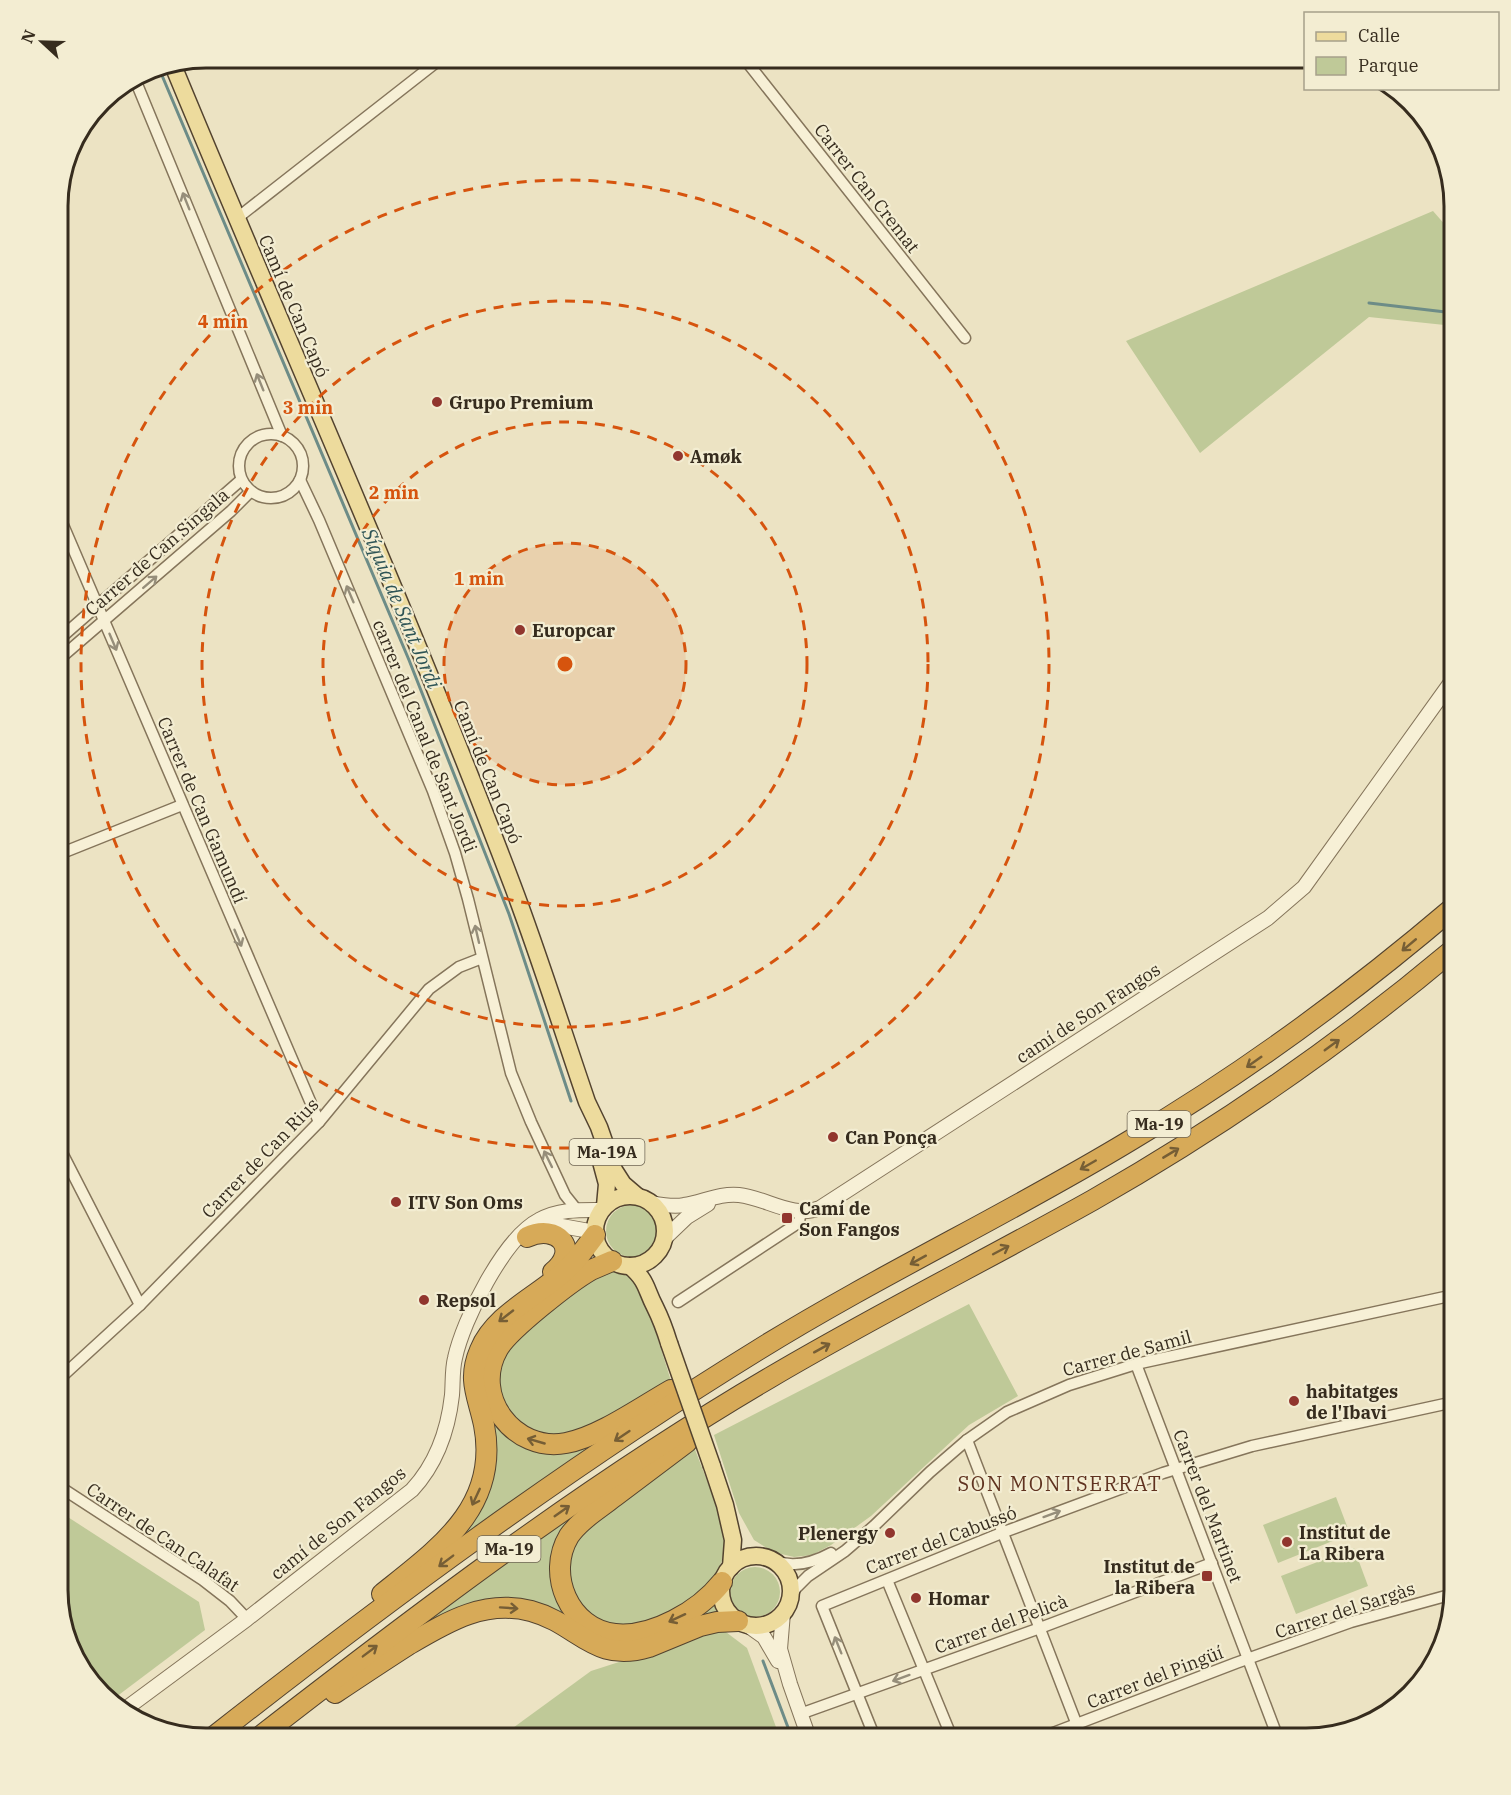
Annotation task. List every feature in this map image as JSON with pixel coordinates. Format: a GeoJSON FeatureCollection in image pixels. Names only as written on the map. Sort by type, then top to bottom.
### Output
{"type":"FeatureCollection","features":[{"type":"Feature","properties":{"kind":"highway","name":"Ma-19"},"geometry":{"type":"LineString","coordinates":[[225,1728],[550,1486],[631,1430],[760,1349],[1061,1181],[1187,1106],[1323,1012],[1382,968],[1444,915]]}},
{"type":"Feature","properties":{"kind":"highway","name":"Ma-19"},"geometry":{"type":"LineString","coordinates":[[271,1728],[371,1650],[540,1527],[651,1451],[771,1377],[1094,1199],[1212,1128],[1354,1029],[1444,957]]}},
{"type":"Feature","properties":{"kind":"highway"},"geometry":{"type":"LineString","coordinates":[[527,1237],[540,1232],[550,1233],[561,1240],[565,1247],[565,1255],[561,1264],[542,1282],[533,1297]]}},
{"type":"Feature","properties":{"kind":"highway"},"geometry":{"type":"LineString","coordinates":[[250,1708],[277,1678],[441,1546],[462,1521],[478,1494],[486,1464],[486,1432],[473,1382],[476,1359],[487,1335],[493,1327],[572,1265],[595,1233]]}},
{"type":"Feature","properties":{"kind":"highway"},"geometry":{"type":"LineString","coordinates":[[621,1264],[594,1269],[581,1277],[520,1325],[497,1351],[489,1379],[493,1400],[501,1418],[519,1434],[537,1442],[554,1444],[582,1438],[735,1355],[760,1349]]}},
{"type":"Feature","properties":{"kind":"highway"},"geometry":{"type":"LineString","coordinates":[[726,1575],[702,1604],[677,1618],[641,1632],[612,1634],[586,1623],[572,1609],[562,1590],[560,1569],[566,1543],[583,1520],[693,1438],[753,1398],[771,1377]]}},
{"type":"Feature","properties":{"kind":"highway"},"geometry":{"type":"LineString","coordinates":[[280,1728],[434,1629],[475,1611],[508,1608],[532,1612],[560,1623],[597,1647],[618,1651],[650,1647],[708,1623],[742,1623]]}},
{"type":"Feature","properties":{"kind":"main road","name":"Camí de Can Capó"},"geometry":{"type":"LineString","coordinates":[[175,71],[413,634],[513,886],[586,1102],[606,1179],[604,1208]]}},
{"type":"Feature","properties":{"kind":"main road","name":"Camí de Can Capó"},"geometry":{"type":"LineString","coordinates":[[586,1102],[599,1127],[614,1170],[624,1184],[645,1200]]}},
{"type":"Feature","properties":{"kind":"main road"},"geometry":{"type":"LineString","coordinates":[[660,1315],[645,1282],[600,1249],[595,1233],[597,1220],[604,1208],[620,1197],[645,1200],[660,1212],[664,1222],[664,1239],[656,1254],[654,1281],[660,1315],[725,1505],[733,1540],[721,1593],[724,1604],[730,1613],[742,1623],[759,1626],[770,1623],[787,1605],[790,1585],[787,1574],[746,1544],[725,1505]]}},
{"type":"Feature","properties":{"kind":"main road"},"geometry":{"type":"LineString","coordinates":[[621,1264],[642,1264],[656,1254]]}},
{"type":"Feature","properties":{"kind":"main road"},"geometry":{"type":"LineString","coordinates":[[726,1575],[746,1557],[769,1559]]}},
{"type":"Feature","properties":{"kind":"street"},"geometry":{"type":"LineString","coordinates":[[236,219],[429,68]]}},
{"type":"Feature","properties":{"kind":"street","name":"Carrer Can Cremat"},"geometry":{"type":"LineString","coordinates":[[752,68],[965,338]]}},
{"type":"Feature","properties":{"kind":"street"},"geometry":{"type":"LineString","coordinates":[[137,85],[282,436]]}},
{"type":"Feature","properties":{"kind":"street"},"geometry":{"type":"LineString","coordinates":[[261,435],[282,436],[291,441],[298,449],[302,459],[303,470],[300,480],[287,494],[278,498],[268,499],[250,492],[241,480],[238,470],[243,448],[251,440],[261,435]]}},
{"type":"Feature","properties":{"kind":"street","name":"Carrer de Can Singala"},"geometry":{"type":"LineString","coordinates":[[68,631],[241,480]]}},
{"type":"Feature","properties":{"kind":"street","name":"carrer del Canal de Sant Jordi"},"geometry":{"type":"LineString","coordinates":[[300,480],[433,791],[455,853],[511,1073],[531,1122],[566,1194],[577,1210]]}},
{"type":"Feature","properties":{"kind":"street","name":"Carrer de Can Singala"},"geometry":{"type":"LineString","coordinates":[[68,652],[250,492]]}},
{"type":"Feature","properties":{"kind":"street","name":"Carrer de Can Gamundí"},"geometry":{"type":"LineString","coordinates":[[68,536],[319,1122]]}},
{"type":"Feature","properties":{"kind":"street","name":"camí de Son Fangos"},"geometry":{"type":"LineString","coordinates":[[801,1212],[815,1210],[830,1202],[1268,918],[1304,887],[1444,692]]}},
{"type":"Feature","properties":{"kind":"street"},"geometry":{"type":"LineString","coordinates":[[68,851],[182,805]]}},
{"type":"Feature","properties":{"kind":"street","name":"Carrer de Can Rius"},"geometry":{"type":"LineString","coordinates":[[68,1372],[140,1305],[319,1122],[429,989],[459,967],[482,958]]}},
{"type":"Feature","properties":{"kind":"street"},"geometry":{"type":"LineString","coordinates":[[68,1164],[140,1305]]}},
{"type":"Feature","properties":{"kind":"street"},"geometry":{"type":"LineString","coordinates":[[645,1200],[685,1205],[720,1197],[744,1196],[801,1212],[799,1221],[795,1225],[678,1302]]}},
{"type":"Feature","properties":{"kind":"street"},"geometry":{"type":"LineString","coordinates":[[664,1239],[687,1217],[720,1197]]}},
{"type":"Feature","properties":{"kind":"street"},"geometry":{"type":"LineString","coordinates":[[496,1268],[526,1228],[549,1215],[604,1208]]}},
{"type":"Feature","properties":{"kind":"street"},"geometry":{"type":"LineString","coordinates":[[496,1268],[538,1229],[549,1226],[595,1233]]}},
{"type":"Feature","properties":{"kind":"street","name":"camí de Son Fangos"},"geometry":{"type":"LineString","coordinates":[[131,1705],[247,1619],[403,1497],[425,1474],[436,1458],[447,1425],[454,1364],[460,1341],[475,1304],[496,1268]]}},
{"type":"Feature","properties":{"kind":"street","name":"Carrer de Samil"},"geometry":{"type":"LineString","coordinates":[[769,1559],[788,1565],[802,1564],[816,1560],[855,1540],[874,1526],[967,1440],[1007,1412],[1068,1384],[1136,1364],[1444,1301]]}},
{"type":"Feature","properties":{"kind":"street","name":"Carrer del Martinet"},"geometry":{"type":"LineString","coordinates":[[1136,1364],[1248,1659]]}},
{"type":"Feature","properties":{"kind":"street","name":"Carrer del Cabussó"},"geometry":{"type":"LineString","coordinates":[[857,1694],[822,1606],[1004,1532],[1176,1470],[1252,1446],[1444,1404]]}},
{"type":"Feature","properties":{"kind":"street"},"geometry":{"type":"LineString","coordinates":[[967,1440],[1078,1728]]}},
{"type":"Feature","properties":{"kind":"street","name":"Carrer de Can Calafat"},"geometry":{"type":"LineString","coordinates":[[68,1492],[203,1580],[230,1601],[247,1619]]}},
{"type":"Feature","properties":{"kind":"street","name":"Carrer de Samil"},"geometry":{"type":"LineString","coordinates":[[787,1605],[808,1576],[845,1551],[855,1540]]}},
{"type":"Feature","properties":{"kind":"street","name":"Carrer del Pelicà"},"geometry":{"type":"LineString","coordinates":[[800,1714],[1040,1628],[1212,1563]]}},
{"type":"Feature","properties":{"kind":"street"},"geometry":{"type":"LineString","coordinates":[[887,1580],[948,1728]]}},
{"type":"Feature","properties":{"kind":"street","name":"Carrer del Sargàs"},"geometry":{"type":"LineString","coordinates":[[1248,1659],[1351,1622],[1443,1597]]}},
{"type":"Feature","properties":{"kind":"street"},"geometry":{"type":"LineString","coordinates":[[787,1605],[780,1649],[805,1728]]}},
{"type":"Feature","properties":{"kind":"street"},"geometry":{"type":"LineString","coordinates":[[742,1623],[759,1633],[769,1644],[790,1684]]}},
{"type":"Feature","properties":{"kind":"street"},"geometry":{"type":"LineString","coordinates":[[1248,1659],[1274,1728]]}},
{"type":"Feature","properties":{"kind":"street","name":"Carrer del Pingüí"},"geometry":{"type":"LineString","coordinates":[[1068,1728],[1248,1659]]}},
{"type":"Feature","properties":{"kind":"street"},"geometry":{"type":"LineString","coordinates":[[857,1694],[871,1728]]}},
{"type":"Feature","properties":{"kind":"green space"},"geometry":{"type":"Polygon","coordinates":[[[1433,211],[1444,224],[1444,325],[1369,317],[1200,453],[1126,341],[1433,211]]]}},
{"type":"Feature","properties":{"kind":"green space"},"geometry":{"type":"Polygon","coordinates":[[[627,1205],[637,1205],[651,1212],[658,1231],[651,1250],[637,1257],[627,1257],[617,1253],[610,1246],[606,1236],[606,1226],[610,1216],[617,1209],[627,1205]]]}},
{"type":"Feature","properties":{"kind":"green space"},"geometry":{"type":"Polygon","coordinates":[[[589,1254],[595,1261],[538,1302],[496,1341],[490,1350],[485,1368],[484,1385],[488,1402],[506,1431],[520,1442],[537,1448],[555,1450],[573,1447],[590,1441],[623,1423],[445,1550],[469,1521],[486,1489],[490,1473],[491,1436],[480,1382],[483,1356],[501,1328],[562,1281],[589,1254]]]}},
{"type":"Feature","properties":{"kind":"green space"},"geometry":{"type":"Polygon","coordinates":[[[615,1269],[628,1273],[642,1288],[671,1381],[591,1426],[573,1433],[544,1436],[519,1425],[501,1398],[498,1370],[506,1350],[527,1329],[595,1277],[615,1269]]]}},
{"type":"Feature","properties":{"kind":"green space"},"geometry":{"type":"Polygon","coordinates":[[[969,1304],[1018,1396],[969,1425],[871,1516],[831,1545],[812,1555],[794,1557],[773,1552],[754,1540],[739,1513],[714,1435],[969,1304]]]}},
{"type":"Feature","properties":{"kind":"green space"},"geometry":{"type":"Polygon","coordinates":[[[694,1447],[723,1522],[726,1540],[724,1556],[715,1577],[686,1605],[650,1621],[631,1626],[606,1624],[591,1617],[574,1598],[568,1565],[577,1537],[694,1447]]]}},
{"type":"Feature","properties":{"kind":"green space"},"geometry":{"type":"Polygon","coordinates":[[[601,1497],[603,1499],[573,1523],[557,1550],[554,1568],[556,1586],[562,1602],[572,1617],[585,1629],[601,1637],[627,1640],[647,1636],[690,1618],[707,1608],[715,1599],[721,1615],[696,1620],[650,1640],[625,1644],[606,1641],[531,1604],[508,1600],[485,1602],[442,1619],[380,1657],[379,1655],[528,1547],[601,1497]]]}},
{"type":"Feature","properties":{"kind":"green space"},"geometry":{"type":"Polygon","coordinates":[[[1336,1497],[1350,1534],[1278,1563],[1263,1525],[1336,1497]]]}},
{"type":"Feature","properties":{"kind":"green space"},"geometry":{"type":"Polygon","coordinates":[[[68,1517],[199,1602],[205,1630],[118,1696],[114,1693],[96,1674],[82,1651],[70,1617],[68,1517]]]}},
{"type":"Feature","properties":{"kind":"green space"},"geometry":{"type":"Polygon","coordinates":[[[1354,1548],[1368,1586],[1296,1614],[1281,1576],[1354,1548]]]}},
{"type":"Feature","properties":{"kind":"green space"},"geometry":{"type":"Polygon","coordinates":[[[750,1567],[760,1567],[773,1574],[780,1587],[780,1597],[773,1610],[760,1617],[750,1617],[741,1613],[734,1606],[730,1597],[730,1587],[734,1578],[741,1571],[750,1567]]]}},
{"type":"Feature","properties":{"kind":"green space"},"geometry":{"type":"Polygon","coordinates":[[[722,1629],[747,1648],[776,1728],[513,1728],[591,1671],[722,1629]]]}},
{"type":"Feature","properties":{"kind":"waterway","name":"Síquia de Sant Jordi"},"geometry":{"type":"LineString","coordinates":[[162,75],[409,660],[509,914],[571,1101]]}},
{"type":"Feature","properties":{"kind":"waterway"},"geometry":{"type":"LineString","coordinates":[[1369,303],[1444,312]]}},
{"type":"Feature","properties":{"kind":"waterway","name":"Síquia de Sant Jordi"},"geometry":{"type":"LineString","coordinates":[[763,1661],[788,1728]]}},
{"type":"Feature","properties":{"kind":"place","name":"Grupo Premium"},"geometry":{"type":"Point","coordinates":[437,402]}},
{"type":"Feature","properties":{"kind":"place","name":"Amøk"},"geometry":{"type":"Point","coordinates":[678,456]}},
{"type":"Feature","properties":{"kind":"place","name":"Europcar"},"geometry":{"type":"Point","coordinates":[520,630]}},
{"type":"Feature","properties":{"kind":"place","name":"Can Ponça"},"geometry":{"type":"Point","coordinates":[833,1137]}},
{"type":"Feature","properties":{"kind":"place","name":"ITV Son Oms"},"geometry":{"type":"Point","coordinates":[396,1202]}},
{"type":"Feature","properties":{"kind":"place","name":"Camí de Son Fangos"},"geometry":{"type":"Point","coordinates":[787,1218]}},
{"type":"Feature","properties":{"kind":"place","name":"Repsol"},"geometry":{"type":"Point","coordinates":[424,1300]}},
{"type":"Feature","properties":{"kind":"place","name":"habitatges de l'Ibavi"},"geometry":{"type":"Point","coordinates":[1294,1401]}},
{"type":"Feature","properties":{"kind":"place","name":"Plenergy"},"geometry":{"type":"Point","coordinates":[890,1533]}},
{"type":"Feature","properties":{"kind":"place","name":"Institut de La Ribera"},"geometry":{"type":"Point","coordinates":[1287,1542]}},
{"type":"Feature","properties":{"kind":"place","name":"Institut de la Ribera"},"geometry":{"type":"Point","coordinates":[1207,1576]}},
{"type":"Feature","properties":{"kind":"place","name":"Homar"},"geometry":{"type":"Point","coordinates":[916,1598]}},
{"type":"Feature","properties":{"kind":"district","name":"SON MONTSERRAT"},"geometry":{"type":"Point","coordinates":[1060,1483]}}]}
